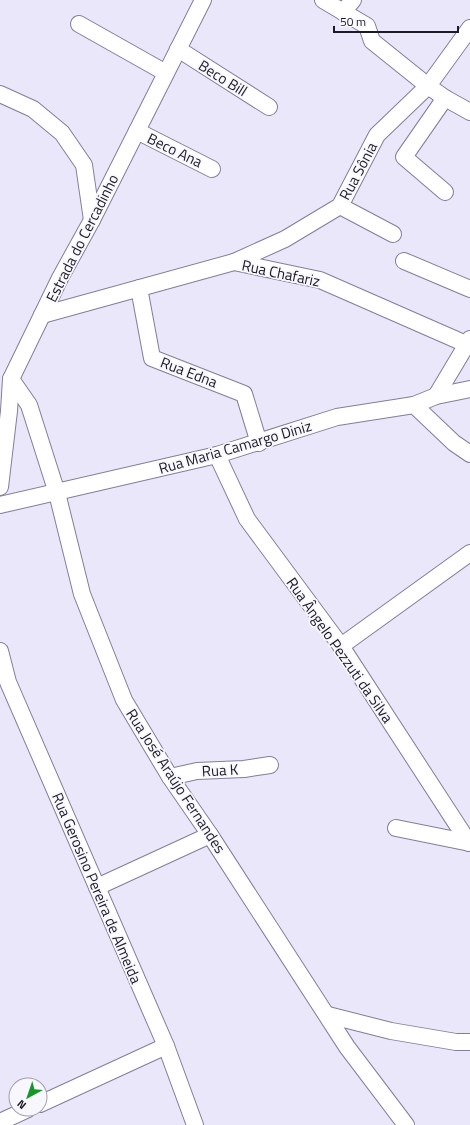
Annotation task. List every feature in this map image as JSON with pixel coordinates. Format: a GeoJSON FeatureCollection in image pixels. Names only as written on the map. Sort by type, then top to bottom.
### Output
{"type":"FeatureCollection","features":[{"type":"Feature","properties":{"kind":"street","name":"Estrada do Cercadinho"},"geometry":{"type":"LineString","coordinates":[[0,487],[9,411],[11,379],[60,278],[92,220],[203,0]]}},
{"type":"Feature","properties":{"kind":"street"},"geometry":{"type":"LineString","coordinates":[[323,0],[348,6],[367,26],[372,41],[428,86],[445,98],[470,112]]}},
{"type":"Feature","properties":{"kind":"street"},"geometry":{"type":"LineString","coordinates":[[79,24],[166,73]]}},
{"type":"Feature","properties":{"kind":"street","name":"Rua Sônia"},"geometry":{"type":"LineString","coordinates":[[234,262],[285,239],[340,206],[377,135],[428,86],[470,28]]}},
{"type":"Feature","properties":{"kind":"street","name":"Beco Bill"},"geometry":{"type":"LineString","coordinates":[[178,49],[269,107]]}},
{"type":"Feature","properties":{"kind":"street"},"geometry":{"type":"LineString","coordinates":[[0,94],[33,109],[62,133],[84,165],[92,220]]}},
{"type":"Feature","properties":{"kind":"street"},"geometry":{"type":"LineString","coordinates":[[445,98],[404,157],[445,192]]}},
{"type":"Feature","properties":{"kind":"street","name":"Beco Ana"},"geometry":{"type":"LineString","coordinates":[[137,131],[212,169]]}},
{"type":"Feature","properties":{"kind":"street"},"geometry":{"type":"LineString","coordinates":[[340,206],[393,234]]}},
{"type":"Feature","properties":{"kind":"street"},"geometry":{"type":"LineString","coordinates":[[404,261],[470,289]]}},
{"type":"Feature","properties":{"kind":"street","name":"Rua Chafariz"},"geometry":{"type":"LineString","coordinates":[[42,315],[234,262],[320,280],[468,342]]}},
{"type":"Feature","properties":{"kind":"street","name":"Rua Edna"},"geometry":{"type":"LineString","coordinates":[[139,288],[152,358],[244,394],[259,442]]}},
{"type":"Feature","properties":{"kind":"street"},"geometry":{"type":"LineString","coordinates":[[436,396],[468,342]]}},
{"type":"Feature","properties":{"kind":"street","name":"Rua José Araújo Fernandes"},"geometry":{"type":"LineString","coordinates":[[11,379],[29,405],[57,493],[82,594],[124,700],[170,777],[210,835],[348,1047],[406,1125]]}},
{"type":"Feature","properties":{"kind":"street","name":"Rua Maria Camargo Diniz"},"geometry":{"type":"LineString","coordinates":[[0,505],[217,455],[337,417],[414,405],[436,396],[470,389]]}},
{"type":"Feature","properties":{"kind":"street"},"geometry":{"type":"LineString","coordinates":[[414,405],[454,444],[470,454]]}},
{"type":"Feature","properties":{"kind":"street","name":"Rua Ângelo Pezzuti da Silva"},"geometry":{"type":"LineString","coordinates":[[217,455],[247,519],[341,646],[469,843]]}},
{"type":"Feature","properties":{"kind":"street"},"geometry":{"type":"LineString","coordinates":[[341,646],[470,553]]}},
{"type":"Feature","properties":{"kind":"street","name":"Rua Gerosino Pereira de Almeida"},"geometry":{"type":"LineString","coordinates":[[0,651],[8,682],[166,1046],[196,1125]]}},
{"type":"Feature","properties":{"kind":"street","name":"Rua K"},"geometry":{"type":"LineString","coordinates":[[170,777],[197,771],[244,769],[270,765]]}},
{"type":"Feature","properties":{"kind":"street"},"geometry":{"type":"LineString","coordinates":[[396,828],[469,843]]}},
{"type":"Feature","properties":{"kind":"street"},"geometry":{"type":"LineString","coordinates":[[97,887],[210,835]]}},
{"type":"Feature","properties":{"kind":"street"},"geometry":{"type":"LineString","coordinates":[[328,1015],[391,1031],[456,1042],[470,1042]]}},
{"type":"Feature","properties":{"kind":"street"},"geometry":{"type":"LineString","coordinates":[[48,1100],[166,1046]]}},
{"type":"Feature","properties":{"kind":"street"},"geometry":{"type":"LineString","coordinates":[[0,1122],[11,1117]]}}]}
